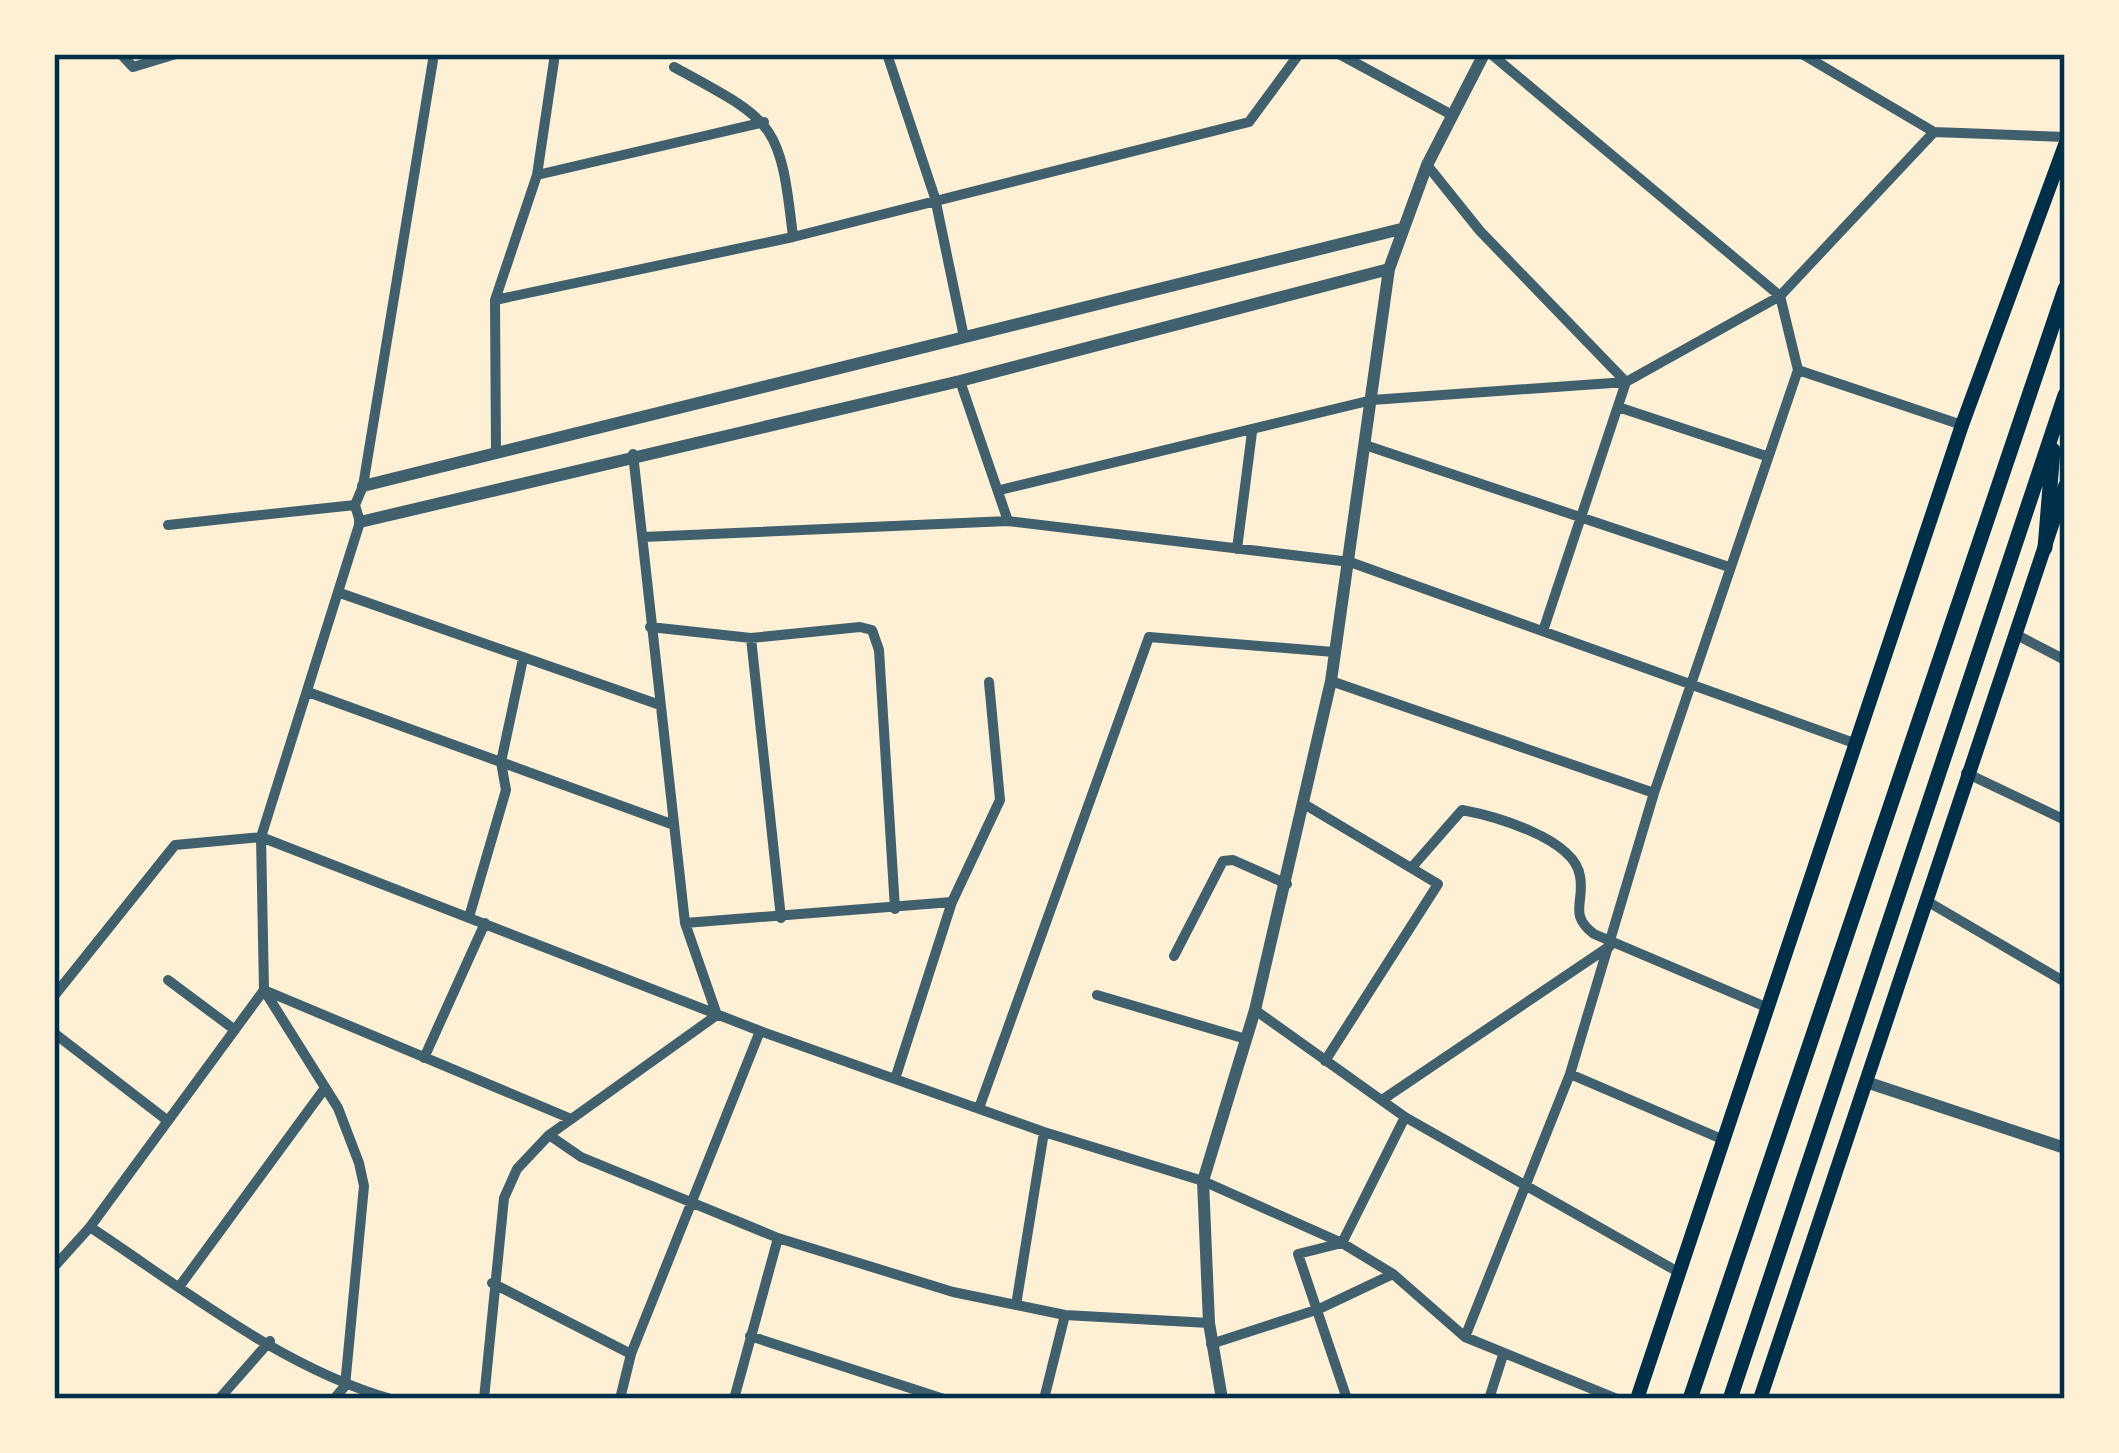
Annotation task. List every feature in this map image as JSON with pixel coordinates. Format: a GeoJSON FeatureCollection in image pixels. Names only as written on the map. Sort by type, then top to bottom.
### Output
{"type":"FeatureCollection","features":[{"type":"Feature","properties":{"kind":"main road"},"geometry":{"type":"LineString","coordinates":[[1637,1399],[1854,742],[2065,141]]}},
{"type":"Feature","properties":{"kind":"main road"},"geometry":{"type":"LineString","coordinates":[[1690,1399],[2065,289]]}},
{"type":"Feature","properties":{"kind":"main road"},"geometry":{"type":"LineString","coordinates":[[1730,1399],[2065,395]]}},
{"type":"Feature","properties":{"kind":"main road"},"geometry":{"type":"LineString","coordinates":[[2045,548],[2054,426]]}},
{"type":"Feature","properties":{"kind":"main road"},"geometry":{"type":"LineString","coordinates":[[1760,1399],[2065,486]]}},
{"type":"Feature","properties":{"kind":"street"},"geometry":{"type":"LineString","coordinates":[[121,54],[134,67],[176,54]]}},
{"type":"Feature","properties":{"kind":"street"},"geometry":{"type":"LineString","coordinates":[[334,1399],[345,1386],[364,1186],[351,1141],[325,1088],[264,991],[261,837],[360,522],[355,506],[363,486],[434,54]]}},
{"type":"Feature","properties":{"kind":"street"},"geometry":{"type":"LineString","coordinates":[[496,452],[496,300],[537,175],[555,54]]}},
{"type":"Feature","properties":{"kind":"street"},"geometry":{"type":"LineString","coordinates":[[887,54],[935,198],[964,337]]}},
{"type":"Feature","properties":{"kind":"street"},"geometry":{"type":"LineString","coordinates":[[496,300],[793,237],[1249,122],[1299,54]]}},
{"type":"Feature","properties":{"kind":"street"},"geometry":{"type":"LineString","coordinates":[[1339,54],[1452,115]]}},
{"type":"Feature","properties":{"kind":"street"},"geometry":{"type":"LineString","coordinates":[[1222,1399],[1208,1323],[1203,1181],[1255,1010],[1331,681],[1368,446],[1389,268],[1427,165],[1488,54],[1780,296],[1798,370],[1654,793],[1570,1074],[1465,1336]]}},
{"type":"Feature","properties":{"kind":"street"},"geometry":{"type":"LineString","coordinates":[[1802,54],[1934,132],[2065,141]]}},
{"type":"Feature","properties":{"kind":"street"},"geometry":{"type":"LineString","coordinates":[[674,67],[764,122],[784,158],[793,237]]}},
{"type":"Feature","properties":{"kind":"street"},"geometry":{"type":"LineString","coordinates":[[537,175],[764,122]]}},
{"type":"Feature","properties":{"kind":"street"},"geometry":{"type":"LineString","coordinates":[[1000,490],[1372,400],[1626,382],[1780,296],[1934,132]]}},
{"type":"Feature","properties":{"kind":"street"},"geometry":{"type":"LineString","coordinates":[[1427,165],[1480,231],[1626,382]]}},
{"type":"Feature","properties":{"kind":"street"},"geometry":{"type":"LineString","coordinates":[[363,486],[1401,230]]}},
{"type":"Feature","properties":{"kind":"street"},"geometry":{"type":"LineString","coordinates":[[360,522],[633,454],[960,381],[1389,268]]}},
{"type":"Feature","properties":{"kind":"street"},"geometry":{"type":"LineString","coordinates":[[1798,370],[1962,425]]}},
{"type":"Feature","properties":{"kind":"street"},"geometry":{"type":"LineString","coordinates":[[960,381],[1008,521]]}},
{"type":"Feature","properties":{"kind":"street"},"geometry":{"type":"LineString","coordinates":[[1544,631],[1586,516],[1626,382]]}},
{"type":"Feature","properties":{"kind":"street"},"geometry":{"type":"LineString","coordinates":[[1621,408],[1766,456]]}},
{"type":"Feature","properties":{"kind":"street"},"geometry":{"type":"LineString","coordinates":[[1237,549],[1252,432]]}},
{"type":"Feature","properties":{"kind":"street"},"geometry":{"type":"LineString","coordinates":[[1368,446],[1729,567]]}},
{"type":"Feature","properties":{"kind":"street"},"geometry":{"type":"LineString","coordinates":[[633,454],[685,923],[717,1015]]}},
{"type":"Feature","properties":{"kind":"street"},"geometry":{"type":"LineString","coordinates":[[168,525],[355,506]]}},
{"type":"Feature","properties":{"kind":"street"},"geometry":{"type":"LineString","coordinates":[[643,537],[1008,521],[1350,562],[1854,742]]}},
{"type":"Feature","properties":{"kind":"street"},"geometry":{"type":"LineString","coordinates":[[340,593],[660,705]]}},
{"type":"Feature","properties":{"kind":"street"},"geometry":{"type":"LineString","coordinates":[[650,628],[751,638],[860,627],[876,638],[895,909]]}},
{"type":"Feature","properties":{"kind":"street"},"geometry":{"type":"LineString","coordinates":[[2014,634],[2065,660]]}},
{"type":"Feature","properties":{"kind":"street"},"geometry":{"type":"LineString","coordinates":[[979,1108],[1149,637],[1334,652]]}},
{"type":"Feature","properties":{"kind":"street"},"geometry":{"type":"LineString","coordinates":[[751,638],[781,917]]}},
{"type":"Feature","properties":{"kind":"street"},"geometry":{"type":"LineString","coordinates":[[469,916],[506,790],[501,762],[524,659]]}},
{"type":"Feature","properties":{"kind":"street"},"geometry":{"type":"LineString","coordinates":[[1331,681],[1654,793]]}},
{"type":"Feature","properties":{"kind":"street"},"geometry":{"type":"LineString","coordinates":[[895,1079],[952,902],[1000,800],[989,682]]}},
{"type":"Feature","properties":{"kind":"street"},"geometry":{"type":"LineString","coordinates":[[308,692],[674,825]]}},
{"type":"Feature","properties":{"kind":"street"},"geometry":{"type":"LineString","coordinates":[[1966,773],[2065,820]]}},
{"type":"Feature","properties":{"kind":"street"},"geometry":{"type":"LineString","coordinates":[[1304,804],[1438,884],[1325,1061]]}},
{"type":"Feature","properties":{"kind":"street"},"geometry":{"type":"LineString","coordinates":[[1413,866],[1462,811],[1495,817],[1565,852],[1581,879],[1576,909],[1580,924],[1612,944],[1766,1007]]}},
{"type":"Feature","properties":{"kind":"street"},"geometry":{"type":"LineString","coordinates":[[54,996],[175,845],[261,837],[717,1015],[1044,1132],[1203,1181],[1342,1243],[1393,1274],[1465,1336],[1617,1399]]}},
{"type":"Feature","properties":{"kind":"street"},"geometry":{"type":"LineString","coordinates":[[1174,956],[1223,861],[1251,866],[1287,884]]}},
{"type":"Feature","properties":{"kind":"street"},"geometry":{"type":"LineString","coordinates":[[1925,900],[2065,982]]}},
{"type":"Feature","properties":{"kind":"street"},"geometry":{"type":"LineString","coordinates":[[685,923],[952,902]]}},
{"type":"Feature","properties":{"kind":"street"},"geometry":{"type":"LineString","coordinates":[[424,1058],[485,923]]}},
{"type":"Feature","properties":{"kind":"street"},"geometry":{"type":"LineString","coordinates":[[1382,1100],[1612,944]]}},
{"type":"Feature","properties":{"kind":"street"},"geometry":{"type":"LineString","coordinates":[[168,980],[235,1030]]}},
{"type":"Feature","properties":{"kind":"street"},"geometry":{"type":"LineString","coordinates":[[54,1267],[90,1227],[264,991]]}},
{"type":"Feature","properties":{"kind":"street"},"geometry":{"type":"LineString","coordinates":[[264,991],[569,1118]]}},
{"type":"Feature","properties":{"kind":"street"},"geometry":{"type":"LineString","coordinates":[[1097,995],[1246,1039]]}},
{"type":"Feature","properties":{"kind":"street"},"geometry":{"type":"LineString","coordinates":[[1255,1010],[1405,1118],[1529,1183],[1680,1273]]}},
{"type":"Feature","properties":{"kind":"street"},"geometry":{"type":"LineString","coordinates":[[484,1399],[492,1283],[509,1183],[569,1118],[684,1043],[717,1015]]}},
{"type":"Feature","properties":{"kind":"street"},"geometry":{"type":"LineString","coordinates":[[620,1399],[631,1354],[760,1030]]}},
{"type":"Feature","properties":{"kind":"street"},"geometry":{"type":"LineString","coordinates":[[54,1033],[168,1121]]}},
{"type":"Feature","properties":{"kind":"street"},"geometry":{"type":"LineString","coordinates":[[1570,1074],[1724,1141]]}},
{"type":"Feature","properties":{"kind":"street"},"geometry":{"type":"LineString","coordinates":[[1866,1082],[2065,1148]]}},
{"type":"Feature","properties":{"kind":"street"},"geometry":{"type":"LineString","coordinates":[[179,1287],[325,1088]]}},
{"type":"Feature","properties":{"kind":"street"},"geometry":{"type":"LineString","coordinates":[[1348,1399],[1298,1255],[1342,1243],[1405,1118]]}},
{"type":"Feature","properties":{"kind":"street"},"geometry":{"type":"LineString","coordinates":[[1016,1305],[1044,1132]]}},
{"type":"Feature","properties":{"kind":"street"},"geometry":{"type":"LineString","coordinates":[[549,1135],[580,1157],[778,1238],[953,1292],[1065,1315],[1208,1323]]}},
{"type":"Feature","properties":{"kind":"street"},"geometry":{"type":"LineString","coordinates":[[90,1227],[179,1287],[345,1386],[391,1399]]}},
{"type":"Feature","properties":{"kind":"street"},"geometry":{"type":"LineString","coordinates":[[734,1399],[778,1238]]}},
{"type":"Feature","properties":{"kind":"street"},"geometry":{"type":"LineString","coordinates":[[1211,1344],[1319,1310],[1393,1274]]}},
{"type":"Feature","properties":{"kind":"street"},"geometry":{"type":"LineString","coordinates":[[492,1283],[631,1354]]}},
{"type":"Feature","properties":{"kind":"street"},"geometry":{"type":"LineString","coordinates":[[1044,1399],[1065,1315]]}},
{"type":"Feature","properties":{"kind":"street"},"geometry":{"type":"LineString","coordinates":[[749,1336],[944,1399]]}},
{"type":"Feature","properties":{"kind":"street"},"geometry":{"type":"LineString","coordinates":[[219,1399],[270,1341]]}},
{"type":"Feature","properties":{"kind":"street"},"geometry":{"type":"LineString","coordinates":[[1489,1399],[1503,1355]]}}]}
